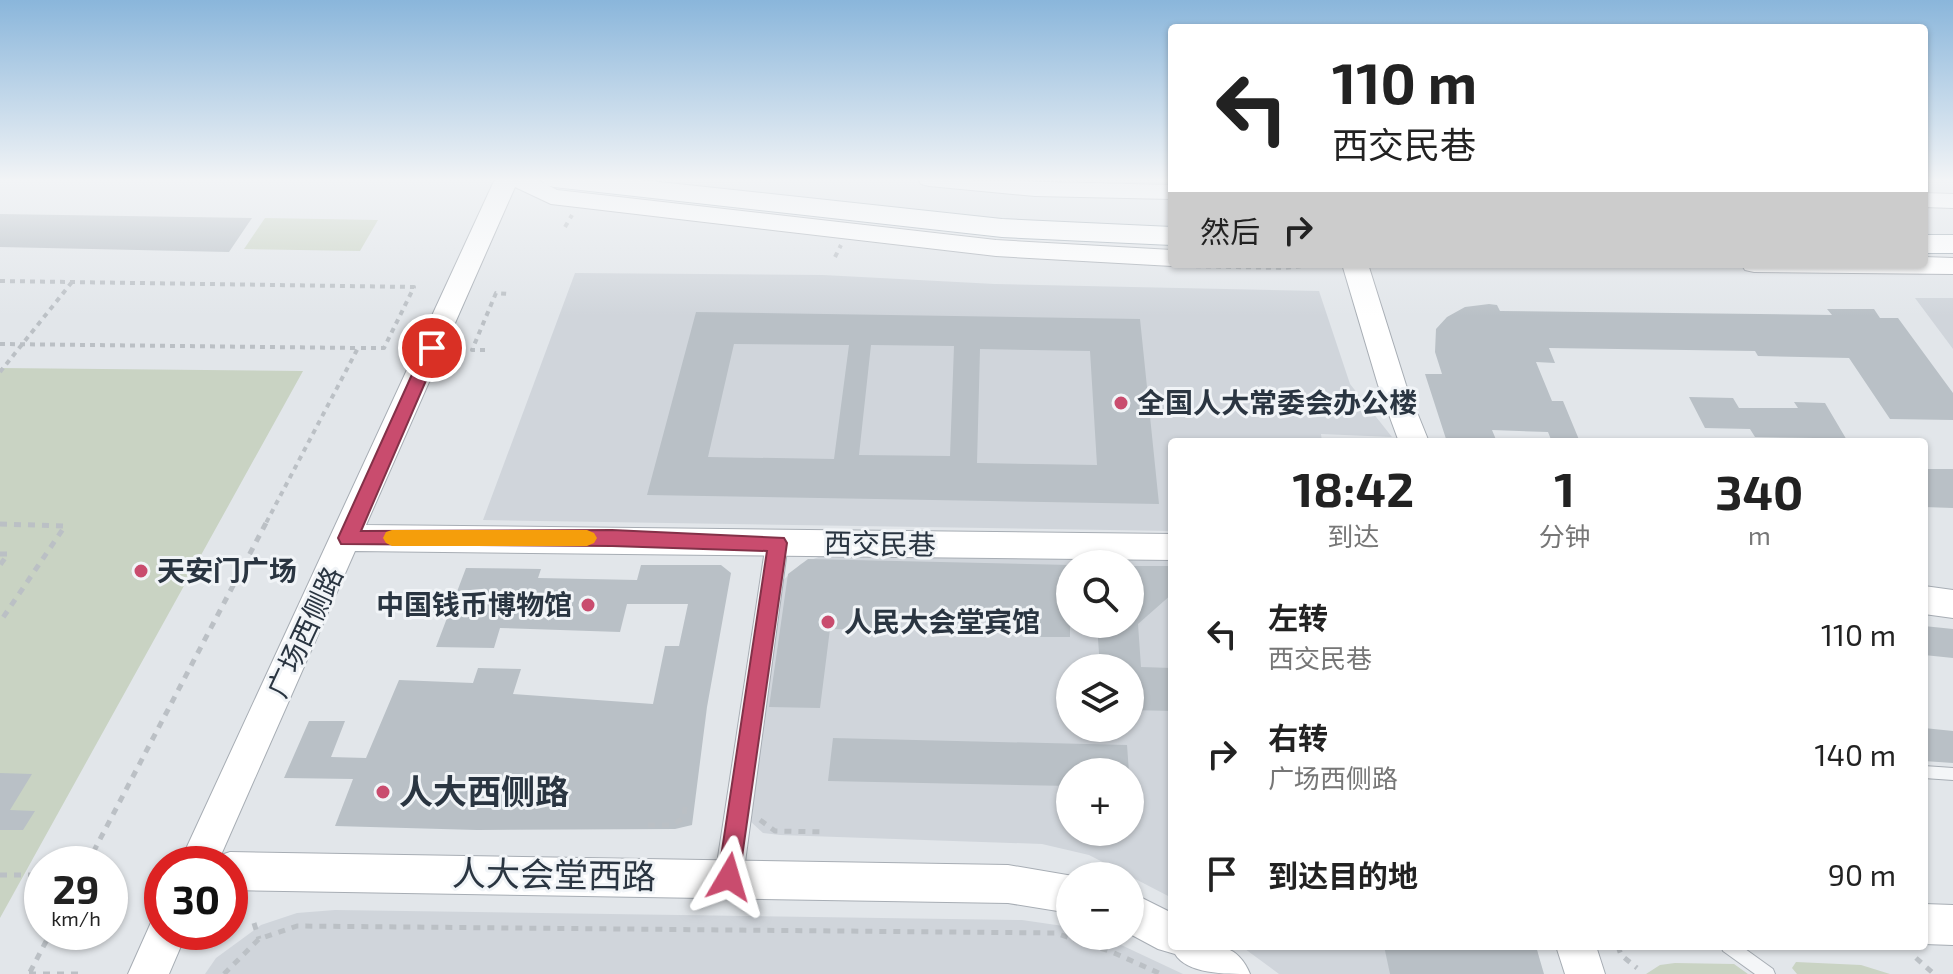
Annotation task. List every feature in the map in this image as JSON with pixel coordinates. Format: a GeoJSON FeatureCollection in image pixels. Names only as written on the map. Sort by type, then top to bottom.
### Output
{"type":"FeatureCollection","features":[{"type":"Feature","properties":{"kind":"main road"},"geometry":{"type":"LineString","coordinates":[[975,224],[1095,235],[1168,236]]}},
{"type":"Feature","properties":{"kind":"main road"},"geometry":{"type":"LineString","coordinates":[[1095,235],[1127,257]]}},
{"type":"Feature","properties":{"kind":"main road"},"geometry":{"type":"LineString","coordinates":[[1928,244],[1953,244]]}},
{"type":"Feature","properties":{"kind":"street","name":"广场西侧路"},"geometry":{"type":"LineString","coordinates":[[206,846],[348,538],[487,224]]}},
{"type":"Feature","properties":{"kind":"street"},"geometry":{"type":"LineString","coordinates":[[786,224],[996,248],[1168,258]]}},
{"type":"Feature","properties":{"kind":"street"},"geometry":{"type":"LineString","coordinates":[[1928,266],[1953,266]]}},
{"type":"Feature","properties":{"kind":"street"},"geometry":{"type":"LineString","coordinates":[[1356,268],[1392,385],[1412,438]]}},
{"type":"Feature","properties":{"kind":"street","name":"西交民巷"},"geometry":{"type":"LineString","coordinates":[[348,538],[612,538],[1168,547]]}},
{"type":"Feature","properties":{"kind":"street"},"geometry":{"type":"LineString","coordinates":[[729,877],[777,543]]}},
{"type":"Feature","properties":{"kind":"street"},"geometry":{"type":"LineString","coordinates":[[1928,601],[1953,604]]}},
{"type":"Feature","properties":{"kind":"street","name":"人大会堂西路"},"geometry":{"type":"LineString","coordinates":[[248,871],[1008,884],[1056,892]]}},
{"type":"Feature","properties":{"kind":"street"},"geometry":{"type":"LineString","coordinates":[[1144,920],[1168,933]]}},
{"type":"Feature","properties":{"kind":"street"},"geometry":{"type":"LineString","coordinates":[[1928,937],[1953,925]]}},
{"type":"Feature","properties":{"kind":"street"},"geometry":{"type":"LineString","coordinates":[[148,974],[159,950]]}},
{"type":"Feature","properties":{"kind":"street"},"geometry":{"type":"LineString","coordinates":[[1197,950],[1230,974]]}},
{"type":"Feature","properties":{"kind":"street"},"geometry":{"type":"LineString","coordinates":[[1577,950],[1585,974]]}},
{"type":"Feature","properties":{"kind":"lane"},"geometry":{"type":"LineString","coordinates":[[1928,772],[1953,774]]}},
{"type":"Feature","properties":{"kind":"lane"},"geometry":{"type":"LineString","coordinates":[[1734,950],[1768,974]]}},
{"type":"Feature","properties":{"kind":"path"},"geometry":{"type":"LineString","coordinates":[[0,281],[414,287],[384,348],[0,344]]}},
{"type":"Feature","properties":{"kind":"path"},"geometry":{"type":"LineString","coordinates":[[0,372],[72,282]]}},
{"type":"Feature","properties":{"kind":"path"},"geometry":{"type":"LineString","coordinates":[[485,350],[472,350],[496,293],[508,294]]}},
{"type":"Feature","properties":{"kind":"path"},"geometry":{"type":"LineString","coordinates":[[96,846],[358,348]]}},
{"type":"Feature","properties":{"kind":"path"},"geometry":{"type":"LineString","coordinates":[[0,524],[65,526],[0,622]]}},
{"type":"Feature","properties":{"kind":"path"},"geometry":{"type":"LineString","coordinates":[[0,554],[8,554],[0,565]]}},
{"type":"Feature","properties":{"kind":"path"},"geometry":{"type":"LineString","coordinates":[[648,825],[678,823],[684,818],[685,805]]}},
{"type":"Feature","properties":{"kind":"path"},"geometry":{"type":"LineString","coordinates":[[760,810],[760,820],[775,831],[826,832]]}},
{"type":"Feature","properties":{"kind":"path"},"geometry":{"type":"LineString","coordinates":[[0,875],[24,875]]}},
{"type":"Feature","properties":{"kind":"path"},"geometry":{"type":"LineString","coordinates":[[254,923],[259,939]]}},
{"type":"Feature","properties":{"kind":"path"},"geometry":{"type":"LineString","coordinates":[[224,974],[259,939],[297,926],[1055,933],[1112,952],[1161,974]]}},
{"type":"Feature","properties":{"kind":"path"},"geometry":{"type":"LineString","coordinates":[[42,950],[29,974],[82,974]]}},
{"type":"Feature","properties":{"kind":"path"},"geometry":{"type":"LineString","coordinates":[[1619,950],[1637,968]]}},
{"type":"Feature","properties":{"kind":"path"},"geometry":{"type":"LineString","coordinates":[[1924,950],[1934,974]]}},
{"type":"Feature","properties":{"kind":"shaded area"},"geometry":{"type":"Polygon","coordinates":[[[575,273],[823,275],[995,284],[1319,291],[1350,384],[1392,437],[1321,434],[1322,438],[1168,438],[1168,531],[483,520],[575,273]]]}},
{"type":"Feature","properties":{"kind":"shaded area"},"geometry":{"type":"Polygon","coordinates":[[[1915,298],[1953,298],[1953,349],[1915,298]]]}},
{"type":"Feature","properties":{"kind":"shaded area"},"geometry":{"type":"Polygon","coordinates":[[[821,556],[1056,558],[1056,638],[1144,638],[1144,559],[1168,559],[1168,896],[1144,883],[1144,862],[1103,862],[1089,855],[1042,844],[763,833],[750,821],[780,583],[801,564],[821,556]]]}},
{"type":"Feature","properties":{"kind":"shaded area"},"geometry":{"type":"Polygon","coordinates":[[[335,910],[1022,920],[1056,925],[1056,950],[1132,950],[1183,974],[205,974],[216,958],[227,950],[248,950],[248,935],[261,925],[297,913],[335,910]]]}},
{"type":"Feature","properties":{"kind":"shaded area"},"geometry":{"type":"Polygon","coordinates":[[[1246,950],[1537,950],[1543,974],[1279,974],[1246,950]]]}},
{"type":"Feature","properties":{"kind":"green space"},"geometry":{"type":"Polygon","coordinates":[[[261,224],[375,224],[360,251],[244,249],[261,224]]]}},
{"type":"Feature","properties":{"kind":"green space"},"geometry":{"type":"Polygon","coordinates":[[[0,368],[303,371],[40,846],[24,846],[24,875],[0,918],[0,368]]]}},
{"type":"Feature","properties":{"kind":"green space"},"geometry":{"type":"Polygon","coordinates":[[[1796,962],[1861,965],[1890,974],[1797,974],[1792,968],[1796,962]]]}},
{"type":"Feature","properties":{"kind":"green space"},"geometry":{"type":"Polygon","coordinates":[[[1734,964],[1748,974],[1646,974],[1660,965],[1734,964]]]}},
{"type":"Feature","properties":{"kind":"building"},"geometry":{"type":"Polygon","coordinates":[[[0,224],[248,224],[229,252],[0,247],[0,224]]]}},
{"type":"Feature","properties":{"kind":"building"},"geometry":{"type":"Polygon","coordinates":[[[1489,304],[1497,305],[1500,311],[1832,315],[1827,309],[1874,309],[1880,318],[1898,318],[1953,393],[1953,420],[1890,419],[1849,358],[1758,356],[1755,351],[1549,348],[1555,363],[1536,362],[1552,401],[1563,401],[1578,438],[1550,438],[1548,432],[1492,430],[1495,438],[1446,438],[1425,374],[1442,374],[1435,352],[1436,329],[1447,317],[1465,307],[1489,304]]]}},
{"type":"Feature","properties":{"kind":"building","name":"全国人大常委会办公楼"},"geometry":{"type":"Polygon","coordinates":[[[696,312],[1140,319],[1159,504],[647,495],[696,312]],[[734,344],[708,457],[834,459],[849,345],[734,344]],[[871,345],[859,455],[950,456],[954,346],[871,345]],[[980,349],[977,463],[1097,465],[1090,351],[980,349]]]}},
{"type":"Feature","properties":{"kind":"building"},"geometry":{"type":"Polygon","coordinates":[[[1689,397],[1733,398],[1739,408],[1798,408],[1794,402],[1825,403],[1846,438],[1755,437],[1750,429],[1705,428],[1689,397]]]}},
{"type":"Feature","properties":{"kind":"building"},"geometry":{"type":"Polygon","coordinates":[[[1928,469],[1953,469],[1953,508],[1928,507],[1928,469]]]}},
{"type":"Feature","properties":{"kind":"building","name":"人民大会堂宾馆"},"geometry":{"type":"Polygon","coordinates":[[[808,559],[1056,565],[1056,637],[1033,637],[1032,616],[877,613],[876,630],[830,629],[820,708],[769,707],[788,574],[808,559]]]}},
{"type":"Feature","properties":{"kind":"building"},"geometry":{"type":"Polygon","coordinates":[[[641,565],[721,565],[731,573],[707,707],[692,825],[675,829],[477,830],[335,826],[353,779],[284,778],[309,721],[345,721],[331,757],[366,758],[399,680],[473,683],[478,668],[521,669],[513,694],[653,704],[665,646],[679,646],[688,604],[627,604],[620,632],[500,628],[494,648],[436,647],[466,568],[541,569],[538,578],[637,580],[641,565]]]}},
{"type":"Feature","properties":{"kind":"building"},"geometry":{"type":"Polygon","coordinates":[[[1144,566],[1168,566],[1168,598],[1144,619],[1144,566]]]}},
{"type":"Feature","properties":{"kind":"building"},"geometry":{"type":"Polygon","coordinates":[[[1928,626],[1953,629],[1953,658],[1928,655],[1928,626]]]}},
{"type":"Feature","properties":{"kind":"building"},"geometry":{"type":"Polygon","coordinates":[[[1098,638],[1139,638],[1140,654],[1099,654],[1098,638]]]}},
{"type":"Feature","properties":{"kind":"building"},"geometry":{"type":"Polygon","coordinates":[[[1144,667],[1168,668],[1168,711],[1144,710],[1144,667]]]}},
{"type":"Feature","properties":{"kind":"building"},"geometry":{"type":"Polygon","coordinates":[[[1928,728],[1953,731],[1953,763],[1928,761],[1928,728]]]}},
{"type":"Feature","properties":{"kind":"building"},"geometry":{"type":"Polygon","coordinates":[[[833,738],[1127,745],[1128,758],[1056,758],[1056,786],[828,781],[833,738]]]}},
{"type":"Feature","properties":{"kind":"building"},"geometry":{"type":"Polygon","coordinates":[[[0,773],[32,774],[10,810],[35,811],[23,830],[0,830],[0,773]]]}},
{"type":"Feature","properties":{"kind":"building"},"geometry":{"type":"Polygon","coordinates":[[[1385,950],[1537,950],[1544,974],[1390,974],[1385,950]]]}},
{"type":"Feature","properties":{"kind":"slow traffic"},"geometry":{"type":"LineString","coordinates":[[392,538],[587,538]]}},
{"type":"Feature","properties":{"kind":"place","name":"全国人大常委会办公楼"},"geometry":{"type":"Point","coordinates":[1121,403]}},
{"type":"Feature","properties":{"kind":"place","name":"天安门广场"},"geometry":{"type":"Point","coordinates":[141,571]}},
{"type":"Feature","properties":{"kind":"place","name":"中国钱币博物馆"},"geometry":{"type":"Point","coordinates":[588,605]}},
{"type":"Feature","properties":{"kind":"place","name":"人民大会堂宾馆"},"geometry":{"type":"Point","coordinates":[828,622]}},
{"type":"Feature","properties":{"kind":"place","name":"人大西侧路"},"geometry":{"type":"Point","coordinates":[383,792]}},
{"type":"Feature","properties":{"kind":"route"},"geometry":{"type":"LineString","coordinates":[[432,348],[348,538],[612,538],[777,543],[729,877]]}}]}
